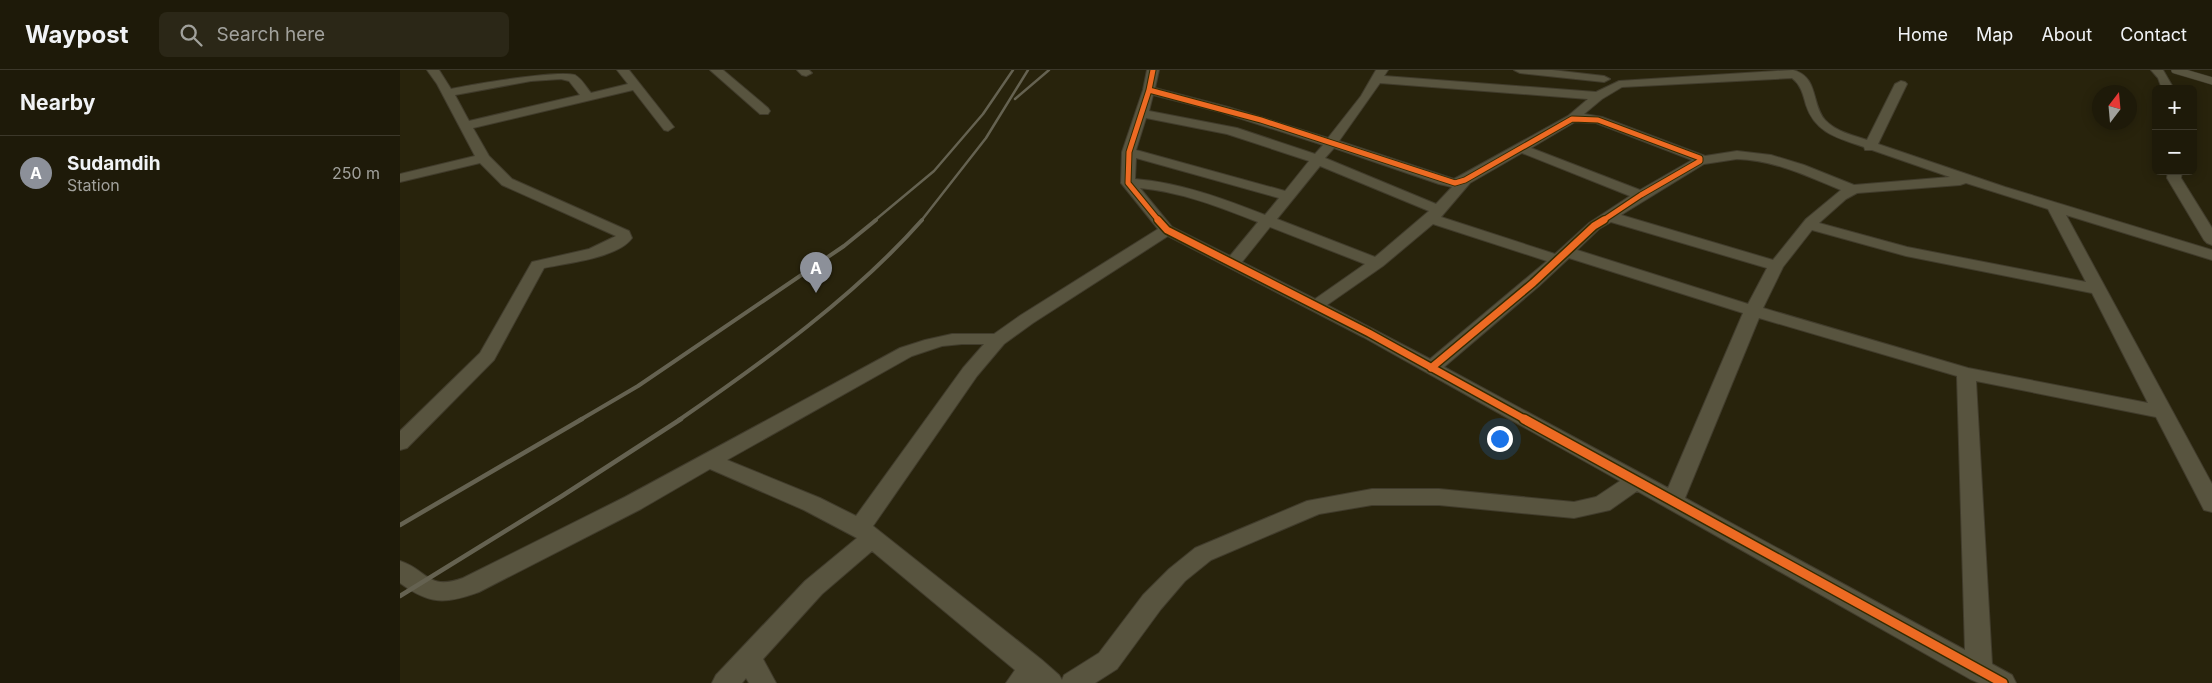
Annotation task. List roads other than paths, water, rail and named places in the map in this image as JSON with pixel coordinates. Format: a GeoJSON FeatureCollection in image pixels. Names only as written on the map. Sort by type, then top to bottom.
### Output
{"type":"FeatureCollection","features":[{"type":"Feature","properties":{"kind":"street"},"geometry":{"type":"LineString","coordinates":[[400,443],[488,356],[538,265],[606,248],[624,238],[624,234],[507,182],[483,158],[433,70]]}},
{"type":"Feature","properties":{"kind":"street"},"geometry":{"type":"LineString","coordinates":[[623,70],[668,127]]}},
{"type":"Feature","properties":{"kind":"street"},"geometry":{"type":"LineString","coordinates":[[716,70],[764,111]]}},
{"type":"Feature","properties":{"kind":"street"},"geometry":{"type":"LineString","coordinates":[[1153,70],[1149,90],[1129,152],[1128,183],[1167,230],[1431,368],[2003,683]]}},
{"type":"Feature","properties":{"kind":"street"},"geometry":{"type":"LineString","coordinates":[[1520,70],[1604,79]]}},
{"type":"Feature","properties":{"kind":"street"},"geometry":{"type":"LineString","coordinates":[[1582,70],[1619,84],[1788,72],[1802,78],[1807,86],[1815,114],[1821,124],[1832,132],[1870,147],[1970,180],[2212,255]]}},
{"type":"Feature","properties":{"kind":"street"},"geometry":{"type":"LineString","coordinates":[[2157,70],[2166,85]]}},
{"type":"Feature","properties":{"kind":"street"},"geometry":{"type":"LineString","coordinates":[[448,94],[522,73],[556,73],[570,76],[588,97]]}},
{"type":"Feature","properties":{"kind":"street"},"geometry":{"type":"LineString","coordinates":[[1232,264],[1331,143],[1380,74],[1598,96]]}},
{"type":"Feature","properties":{"kind":"street"},"geometry":{"type":"LineString","coordinates":[[1149,90],[1226,109],[1455,183],[1465,180],[1572,119],[1598,96],[1619,84]]}},
{"type":"Feature","properties":{"kind":"street"},"geometry":{"type":"LineString","coordinates":[[1870,147],[1884,122],[1901,84]]}},
{"type":"Feature","properties":{"kind":"street"},"geometry":{"type":"LineString","coordinates":[[466,126],[636,86]]}},
{"type":"Feature","properties":{"kind":"street"},"geometry":{"type":"LineString","coordinates":[[1142,113],[1230,131],[1318,159],[1435,214],[1562,256],[1966,373],[2164,412]]}},
{"type":"Feature","properties":{"kind":"street"},"geometry":{"type":"LineString","coordinates":[[1572,119],[1598,120],[1697,156],[1700,161]]}},
{"type":"Feature","properties":{"kind":"street"},"geometry":{"type":"LineString","coordinates":[[1520,148],[1640,195]]}},
{"type":"Feature","properties":{"kind":"street"},"geometry":{"type":"LineString","coordinates":[[1129,152],[1288,196]]}},
{"type":"Feature","properties":{"kind":"street"},"geometry":{"type":"LineString","coordinates":[[1431,368],[1562,256],[1594,226],[1640,195],[1700,161],[1740,155],[1755,156],[1803,170],[1853,190]]}},
{"type":"Feature","properties":{"kind":"street"},"geometry":{"type":"LineString","coordinates":[[400,178],[483,158]]}},
{"type":"Feature","properties":{"kind":"street"},"geometry":{"type":"LineString","coordinates":[[2174,175],[2174,178],[2212,240]]}},
{"type":"Feature","properties":{"kind":"street"},"geometry":{"type":"LineString","coordinates":[[1315,306],[1377,263],[1435,214],[1465,180]]}},
{"type":"Feature","properties":{"kind":"street"},"geometry":{"type":"LineString","coordinates":[[1673,501],[1753,311],[1776,266],[1809,225],[1825,208],[1853,190],[1869,187],[1970,180]]}},
{"type":"Feature","properties":{"kind":"street"},"geometry":{"type":"LineString","coordinates":[[1128,183],[1163,186],[1208,198],[1266,222],[1377,263]]}},
{"type":"Feature","properties":{"kind":"street"},"geometry":{"type":"LineString","coordinates":[[2054,207],[2212,504]]}},
{"type":"Feature","properties":{"kind":"street"},"geometry":{"type":"LineString","coordinates":[[1608,216],[1776,266]]}},
{"type":"Feature","properties":{"kind":"street"},"geometry":{"type":"LineString","coordinates":[[1809,225],[1906,251],[2098,290]]}},
{"type":"Feature","properties":{"kind":"street"},"geometry":{"type":"LineString","coordinates":[[725,683],[826,574],[851,552],[866,533],[970,372],[998,340],[1027,319],[1167,230]]}},
{"type":"Feature","properties":{"kind":"street"},"geometry":{"type":"LineString","coordinates":[[400,570],[427,590],[444,593],[461,589],[633,503],[906,352],[934,342],[958,337],[998,340]]}},
{"type":"Feature","properties":{"kind":"street"},"geometry":{"type":"LineString","coordinates":[[1966,373],[1979,671]]}},
{"type":"Feature","properties":{"kind":"street"},"geometry":{"type":"LineString","coordinates":[[710,461],[812,504],[866,533],[1034,678]]}},
{"type":"Feature","properties":{"kind":"street"},"geometry":{"type":"LineString","coordinates":[[1073,683],[1108,661],[1158,595],[1176,575],[1203,554],[1315,507],[1372,497],[1439,497],[1574,510],[1602,504],[1636,481]]}},
{"type":"Feature","properties":{"kind":"street"},"geometry":{"type":"LineString","coordinates":[[748,658],[763,683]]}},
{"type":"Feature","properties":{"kind":"lane"},"geometry":{"type":"LineString","coordinates":[[2175,70],[2212,81]]}},
{"type":"Feature","properties":{"kind":"railway"},"geometry":{"type":"LineString","coordinates":[[874,221],[934,171],[983,114],[1013,70]]}},
{"type":"Feature","properties":{"kind":"railway"},"geometry":{"type":"LineString","coordinates":[[921,221],[986,138],[1028,70]]}},
{"type":"Feature","properties":{"kind":"railway"},"geometry":{"type":"LineString","coordinates":[[1015,99],[1049,70]]}},
{"type":"Feature","properties":{"kind":"railway"},"geometry":{"type":"LineString","coordinates":[[580,420],[638,386],[844,246],[876,220]]}},
{"type":"Feature","properties":{"kind":"railway"},"geometry":{"type":"LineString","coordinates":[[679,420],[807,327],[868,275],[922,220]]}},
{"type":"Feature","properties":{"kind":"railway"},"geometry":{"type":"LineString","coordinates":[[400,525],[582,419]]}},
{"type":"Feature","properties":{"kind":"railway"},"geometry":{"type":"LineString","coordinates":[[400,596],[562,496],[681,419]]}},
{"type":"Feature","properties":{"kind":"place","name":"Sudamdih"},"geometry":{"type":"Point","coordinates":[816,293]}}]}
